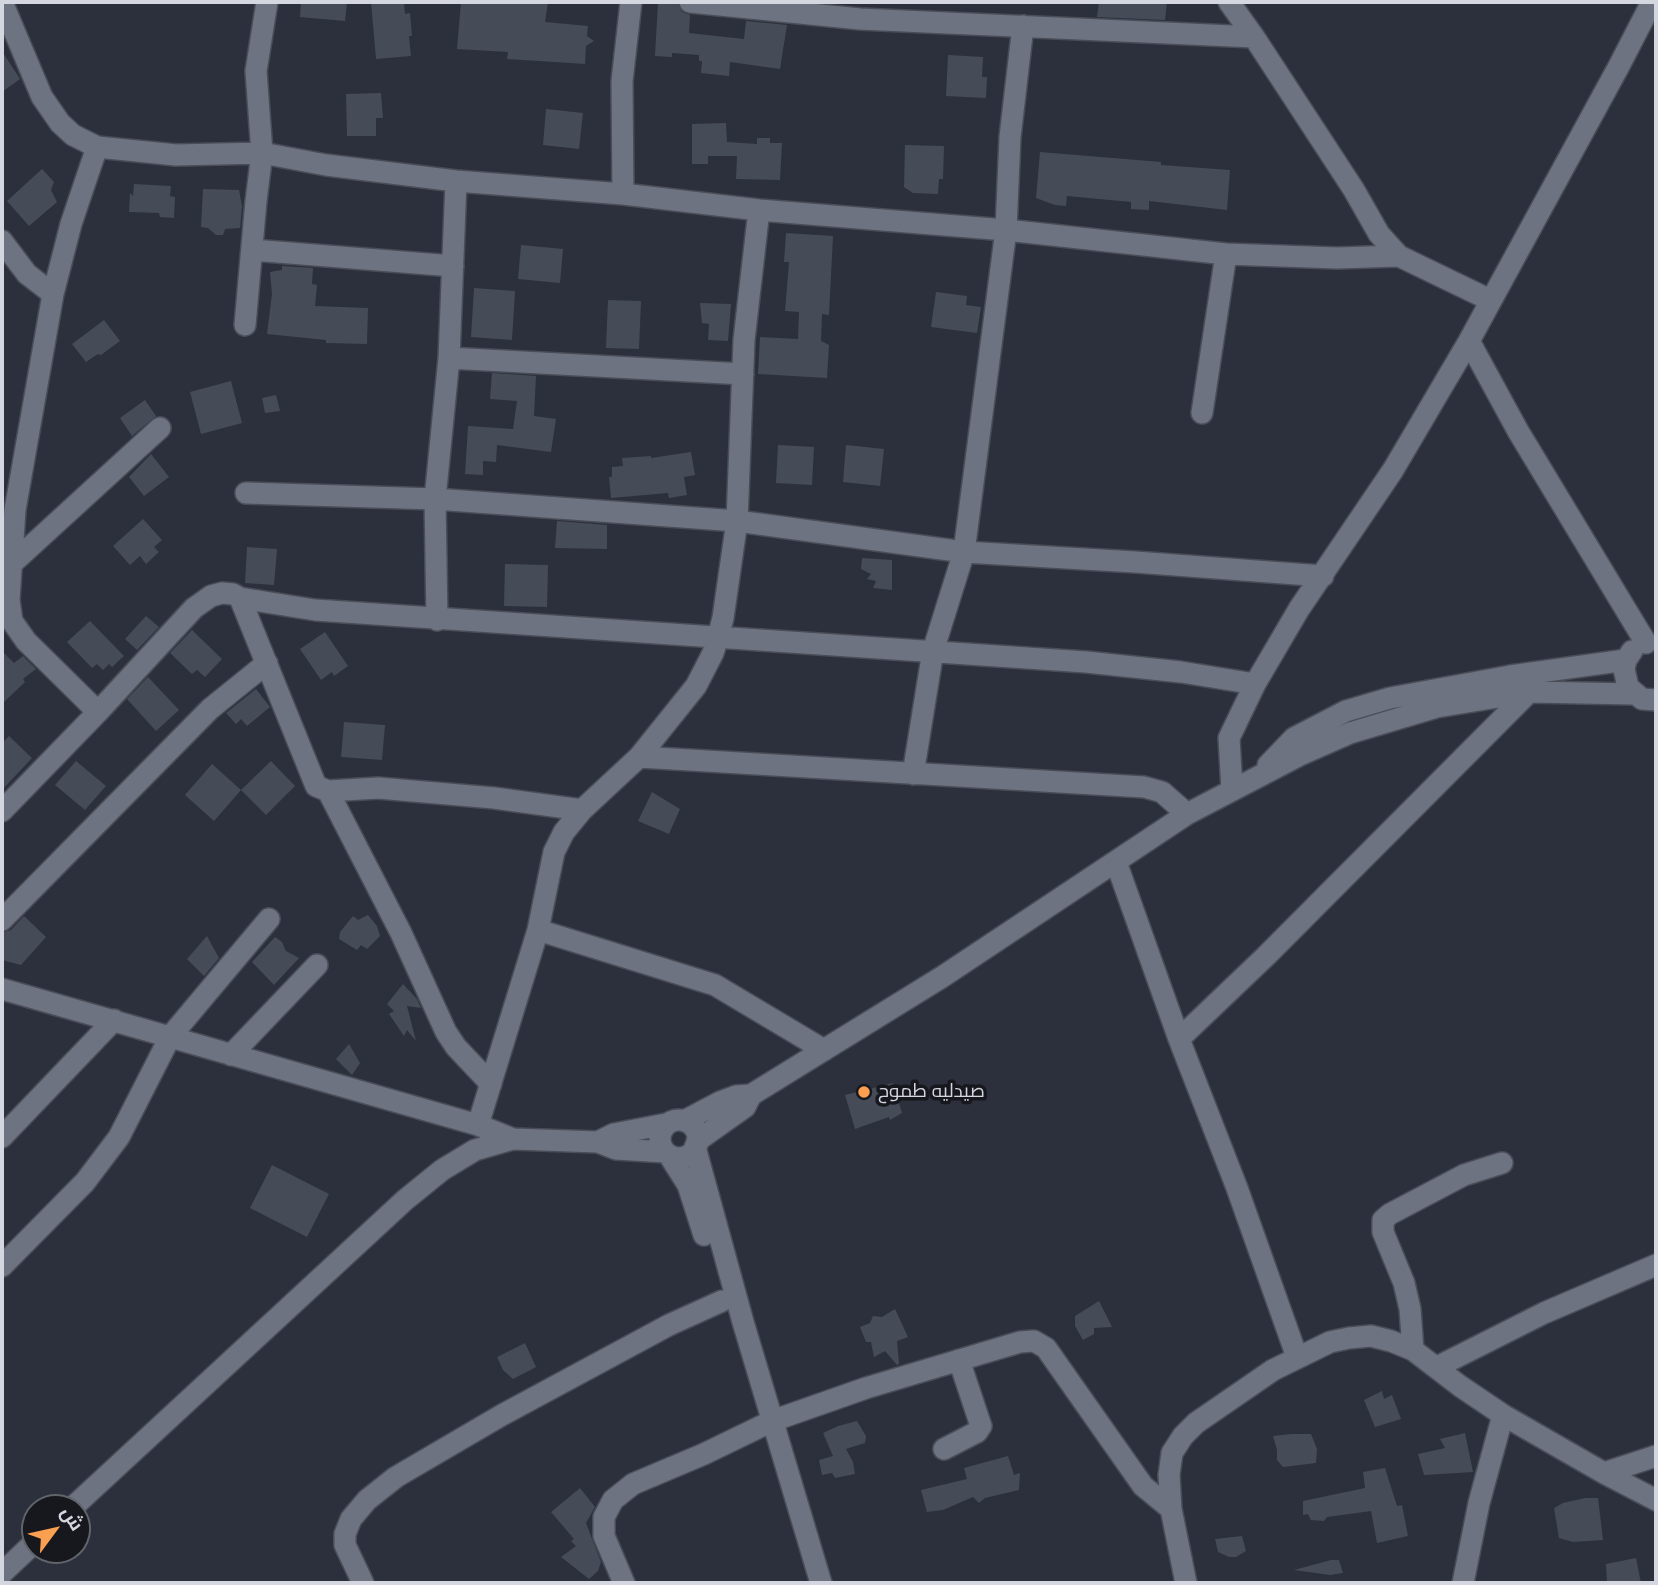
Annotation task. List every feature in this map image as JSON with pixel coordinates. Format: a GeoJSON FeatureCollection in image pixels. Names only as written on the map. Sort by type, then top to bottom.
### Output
{"type":"FeatureCollection","features":[{"type":"Feature","properties":{"kind":"street"},"geometry":{"type":"LineString","coordinates":[[2,2],[42,97],[60,123],[73,135],[97,148],[176,155],[262,153],[326,165],[456,181],[1006,230],[1226,254],[1337,258],[1399,256]]}},
{"type":"Feature","properties":{"kind":"street"},"geometry":{"type":"LineString","coordinates":[[245,325],[262,153],[256,71],[267,2]]}},
{"type":"Feature","properties":{"kind":"street"},"geometry":{"type":"LineString","coordinates":[[623,194],[622,81],[631,2]]}},
{"type":"Feature","properties":{"kind":"street"},"geometry":{"type":"LineString","coordinates":[[690,2],[859,10],[1023,26],[1254,37]]}},
{"type":"Feature","properties":{"kind":"street"},"geometry":{"type":"LineString","coordinates":[[1229,2],[1354,190],[1379,234],[1399,256],[1490,300]]}},
{"type":"Feature","properties":{"kind":"street"},"geometry":{"type":"LineString","coordinates":[[1232,790],[1229,738],[1276,644],[1392,470],[1469,341],[1651,2]]}},
{"type":"Feature","properties":{"kind":"street"},"geometry":{"type":"LineString","coordinates":[[913,774],[933,651],[964,552],[1006,230],[1010,137],[1023,26]]}},
{"type":"Feature","properties":{"kind":"street"},"geometry":{"type":"LineString","coordinates":[[97,148],[71,225],[53,294],[11,479],[6,569],[9,615],[15,626],[98,712]]}},
{"type":"Feature","properties":{"kind":"street"},"geometry":{"type":"LineString","coordinates":[[437,620],[435,499],[449,358],[456,181]]}},
{"type":"Feature","properties":{"kind":"street"},"geometry":{"type":"LineString","coordinates":[[478,1125],[538,930],[554,852],[564,832],[582,810],[639,757],[696,686],[718,637],[737,522],[744,340],[759,210]]}},
{"type":"Feature","properties":{"kind":"street"},"geometry":{"type":"LineString","coordinates":[[2,241],[27,274],[53,294]]}},
{"type":"Feature","properties":{"kind":"street"},"geometry":{"type":"LineString","coordinates":[[252,250],[453,266]]}},
{"type":"Feature","properties":{"kind":"street"},"geometry":{"type":"LineString","coordinates":[[1202,413],[1226,254]]}},
{"type":"Feature","properties":{"kind":"street"},"geometry":{"type":"LineString","coordinates":[[1469,341],[1518,431],[1651,643],[1638,646],[1626,660],[1625,678],[1634,694]]}},
{"type":"Feature","properties":{"kind":"street"},"geometry":{"type":"LineString","coordinates":[[449,358],[743,374]]}},
{"type":"Feature","properties":{"kind":"street"},"geometry":{"type":"LineString","coordinates":[[6,569],[160,428]]}},
{"type":"Feature","properties":{"kind":"street"},"geometry":{"type":"LineString","coordinates":[[246,493],[435,499],[737,522],[964,552],[1323,576]]}},
{"type":"Feature","properties":{"kind":"street"},"geometry":{"type":"LineString","coordinates":[[2,811],[194,608],[211,596],[222,593],[315,610],[933,651],[1168,670],[1255,684]]}},
{"type":"Feature","properties":{"kind":"street"},"geometry":{"type":"LineString","coordinates":[[240,598],[316,786],[328,791],[378,788],[494,798],[582,810]]}},
{"type":"Feature","properties":{"kind":"street"},"geometry":{"type":"LineString","coordinates":[[1259,774],[1294,738],[1346,711],[1440,687],[1626,660]]}},
{"type":"Feature","properties":{"kind":"street"},"geometry":{"type":"LineString","coordinates":[[2,920],[210,709],[267,663]]}},
{"type":"Feature","properties":{"kind":"street"},"geometry":{"type":"LineString","coordinates":[[1179,1039],[1266,956],[1529,692]]}},
{"type":"Feature","properties":{"kind":"street"},"geometry":{"type":"LineString","coordinates":[[821,1583],[722,1301],[698,1210],[688,1185],[660,1141],[660,1135],[675,1123],[720,1102],[736,1096],[751,1095],[942,977],[1186,814],[1259,774],[1350,733],[1437,707],[1529,692],[1634,694],[1656,700]]}},
{"type":"Feature","properties":{"kind":"street"},"geometry":{"type":"LineString","coordinates":[[639,757],[1144,787],[1162,792],[1186,814]]}},
{"type":"Feature","properties":{"kind":"street"},"geometry":{"type":"LineString","coordinates":[[328,791],[401,933],[446,1032],[456,1047],[491,1084]]}},
{"type":"Feature","properties":{"kind":"street"},"geometry":{"type":"LineString","coordinates":[[1116,862],[1297,1357]]}},
{"type":"Feature","properties":{"kind":"street"},"geometry":{"type":"LineString","coordinates":[[2,1266],[85,1182],[119,1137],[170,1037],[269,919]]}},
{"type":"Feature","properties":{"kind":"street"},"geometry":{"type":"LineString","coordinates":[[538,930],[715,985],[824,1050]]}},
{"type":"Feature","properties":{"kind":"street"},"geometry":{"type":"LineString","coordinates":[[231,1055],[317,965]]}},
{"type":"Feature","properties":{"kind":"street"},"geometry":{"type":"LineString","coordinates":[[2,989],[478,1125],[513,1139]]}},
{"type":"Feature","properties":{"kind":"street"},"geometry":{"type":"LineString","coordinates":[[2,1137],[114,1020]]}},
{"type":"Feature","properties":{"kind":"street"},"geometry":{"type":"LineString","coordinates":[[87,1494],[405,1200],[442,1170],[475,1150],[513,1139],[598,1142],[616,1149],[687,1156],[696,1144],[745,1107],[751,1095]]}},
{"type":"Feature","properties":{"kind":"street"},"geometry":{"type":"LineString","coordinates":[[598,1142],[614,1134],[675,1123],[694,1128],[806,1583]]}},
{"type":"Feature","properties":{"kind":"street"},"geometry":{"type":"LineString","coordinates":[[1412,1350],[1410,1309],[1404,1283],[1383,1231],[1384,1220],[1390,1214],[1464,1175],[1502,1163]]}},
{"type":"Feature","properties":{"kind":"street"},"geometry":{"type":"LineString","coordinates":[[1437,1367],[1544,1313],[1656,1265]]}},
{"type":"Feature","properties":{"kind":"street"},"geometry":{"type":"LineString","coordinates":[[363,1583],[345,1545],[345,1534],[351,1518],[367,1500],[396,1477],[601,1361],[722,1301]]}},
{"type":"Feature","properties":{"kind":"street"},"geometry":{"type":"LineString","coordinates":[[1186,1583],[1171,1509],[1169,1475],[1172,1453],[1196,1423],[1297,1357],[1330,1342],[1371,1336],[1391,1340],[1412,1350],[1503,1415],[1656,1500]]}},
{"type":"Feature","properties":{"kind":"street"},"geometry":{"type":"LineString","coordinates":[[622,1583],[604,1536],[604,1517],[613,1500],[633,1484],[766,1424],[866,1388],[1020,1342],[1034,1341],[1046,1348],[1143,1486],[1171,1509]]}},
{"type":"Feature","properties":{"kind":"street"},"geometry":{"type":"LineString","coordinates":[[944,1448],[977,1432],[981,1426],[959,1360]]}},
{"type":"Feature","properties":{"kind":"street"},"geometry":{"type":"LineString","coordinates":[[1463,1583],[1479,1503],[1503,1415]]}},
{"type":"Feature","properties":{"kind":"street"},"geometry":{"type":"LineString","coordinates":[[1604,1473],[1656,1456]]}},
{"type":"Feature","properties":{"kind":"street"},"geometry":{"type":"LineString","coordinates":[[2,1573],[21,1555]]}},
{"type":"Feature","properties":{"kind":"building"},"geometry":{"type":"Polygon","coordinates":[[[301,2],[347,2],[345,21],[300,17],[301,2]]]}},
{"type":"Feature","properties":{"kind":"building"},"geometry":{"type":"Polygon","coordinates":[[[371,2],[404,2],[405,14],[410,13],[411,56],[376,59],[371,2]]]}},
{"type":"Feature","properties":{"kind":"building"},"geometry":{"type":"Polygon","coordinates":[[[461,2],[548,2],[545,22],[588,26],[587,36],[594,41],[586,46],[585,64],[507,59],[508,52],[457,49],[461,2]]]}},
{"type":"Feature","properties":{"kind":"building"},"geometry":{"type":"Polygon","coordinates":[[[658,2],[677,2],[682,12],[690,15],[689,33],[744,39],[746,21],[787,25],[780,69],[730,62],[729,76],[701,73],[702,61],[699,61],[699,55],[672,53],[672,57],[655,56],[658,2]]]}},
{"type":"Feature","properties":{"kind":"building"},"geometry":{"type":"Polygon","coordinates":[[[1099,2],[1167,2],[1165,20],[1097,17],[1099,2]]]}},
{"type":"Feature","properties":{"kind":"building"},"geometry":{"type":"Polygon","coordinates":[[[2,51],[20,79],[2,92],[2,51]]]}},
{"type":"Feature","properties":{"kind":"building"},"geometry":{"type":"Polygon","coordinates":[[[948,55],[983,57],[982,77],[987,77],[986,98],[946,96],[948,55]]]}},
{"type":"Feature","properties":{"kind":"building"},"geometry":{"type":"Polygon","coordinates":[[[381,93],[383,118],[376,118],[376,136],[347,136],[346,94],[381,93]]]}},
{"type":"Feature","properties":{"kind":"building"},"geometry":{"type":"Polygon","coordinates":[[[546,109],[583,113],[579,149],[543,145],[546,109]]]}},
{"type":"Feature","properties":{"kind":"building"},"geometry":{"type":"Polygon","coordinates":[[[726,123],[727,142],[757,144],[757,138],[770,138],[770,143],[782,143],[780,180],[736,179],[737,156],[708,156],[708,164],[692,164],[692,124],[726,123]]]}},
{"type":"Feature","properties":{"kind":"building"},"geometry":{"type":"Polygon","coordinates":[[[905,145],[944,146],[943,179],[939,179],[938,194],[913,193],[904,187],[905,145]]]}},
{"type":"Feature","properties":{"kind":"building"},"geometry":{"type":"Polygon","coordinates":[[[1040,152],[1230,170],[1227,210],[1149,201],[1149,210],[1131,209],[1131,202],[1067,196],[1066,206],[1055,205],[1036,198],[1040,152]]]}},
{"type":"Feature","properties":{"kind":"building"},"geometry":{"type":"Polygon","coordinates":[[[42,169],[54,182],[51,190],[57,202],[29,226],[7,201],[42,169]]]}},
{"type":"Feature","properties":{"kind":"building"},"geometry":{"type":"Polygon","coordinates":[[[134,184],[171,186],[170,196],[175,197],[174,218],[160,217],[159,213],[129,212],[130,193],[133,196],[134,184]]]}},
{"type":"Feature","properties":{"kind":"building"},"geometry":{"type":"Polygon","coordinates":[[[203,189],[239,190],[242,206],[240,228],[225,229],[223,235],[216,235],[208,228],[201,227],[203,189]]]}},
{"type":"Feature","properties":{"kind":"building"},"geometry":{"type":"Polygon","coordinates":[[[786,233],[833,236],[829,315],[822,314],[821,341],[829,345],[827,378],[758,374],[760,337],[798,339],[799,312],[785,311],[789,262],[784,262],[786,233]]]}},
{"type":"Feature","properties":{"kind":"building"},"geometry":{"type":"Polygon","coordinates":[[[521,245],[563,249],[560,283],[518,279],[521,245]]]}},
{"type":"Feature","properties":{"kind":"building"},"geometry":{"type":"Polygon","coordinates":[[[282,266],[313,268],[312,284],[317,285],[315,306],[368,308],[367,344],[326,343],[326,340],[267,334],[272,294],[270,272],[282,270],[282,266]]]}},
{"type":"Feature","properties":{"kind":"building"},"geometry":{"type":"Polygon","coordinates":[[[474,288],[515,291],[512,340],[471,337],[474,288]]]}},
{"type":"Feature","properties":{"kind":"building"},"geometry":{"type":"Polygon","coordinates":[[[936,292],[967,296],[966,305],[981,307],[977,333],[931,327],[936,292]]]}},
{"type":"Feature","properties":{"kind":"building"},"geometry":{"type":"Polygon","coordinates":[[[608,300],[641,301],[639,349],[606,348],[608,300]]]}},
{"type":"Feature","properties":{"kind":"building"},"geometry":{"type":"Polygon","coordinates":[[[700,303],[731,304],[728,341],[708,340],[709,324],[702,323],[700,303]]]}},
{"type":"Feature","properties":{"kind":"building"},"geometry":{"type":"Polygon","coordinates":[[[104,320],[120,341],[86,362],[72,344],[104,320]]]}},
{"type":"Feature","properties":{"kind":"building"},"geometry":{"type":"Polygon","coordinates":[[[492,373],[536,376],[534,416],[556,419],[551,452],[497,445],[496,462],[483,461],[483,475],[465,474],[468,426],[513,429],[517,401],[490,399],[492,373]]]}},
{"type":"Feature","properties":{"kind":"building"},"geometry":{"type":"Polygon","coordinates":[[[231,381],[242,423],[201,434],[190,392],[231,381]]]}},
{"type":"Feature","properties":{"kind":"building"},"geometry":{"type":"Polygon","coordinates":[[[276,395],[280,411],[265,413],[262,398],[276,395]]]}},
{"type":"Feature","properties":{"kind":"building"},"geometry":{"type":"Polygon","coordinates":[[[145,400],[156,416],[132,436],[120,418],[145,400]]]}},
{"type":"Feature","properties":{"kind":"building"},"geometry":{"type":"Polygon","coordinates":[[[778,445],[814,447],[812,485],[776,483],[778,445]]]}},
{"type":"Feature","properties":{"kind":"building"},"geometry":{"type":"Polygon","coordinates":[[[846,445],[884,449],[880,486],[843,482],[846,445]]]}},
{"type":"Feature","properties":{"kind":"building"},"geometry":{"type":"Polygon","coordinates":[[[691,452],[695,475],[684,477],[687,495],[669,498],[668,493],[611,498],[609,477],[612,477],[612,467],[623,466],[622,458],[651,458],[691,452]]]}},
{"type":"Feature","properties":{"kind":"building"},"geometry":{"type":"Polygon","coordinates":[[[151,454],[169,477],[144,496],[129,477],[151,454]]]}},
{"type":"Feature","properties":{"kind":"building"},"geometry":{"type":"Polygon","coordinates":[[[143,519],[162,540],[154,547],[159,552],[146,564],[140,556],[130,565],[113,546],[143,519]]]}},
{"type":"Feature","properties":{"kind":"building"},"geometry":{"type":"Polygon","coordinates":[[[557,521],[607,525],[607,549],[555,548],[557,521]]]}},
{"type":"Feature","properties":{"kind":"building"},"geometry":{"type":"Polygon","coordinates":[[[247,547],[277,549],[274,585],[245,583],[247,547]]]}},
{"type":"Feature","properties":{"kind":"building"},"geometry":{"type":"Polygon","coordinates":[[[862,558],[892,560],[892,590],[873,588],[876,581],[867,579],[871,574],[861,569],[862,558]]]}},
{"type":"Feature","properties":{"kind":"building"},"geometry":{"type":"Polygon","coordinates":[[[505,564],[548,565],[547,607],[504,606],[505,564]]]}},
{"type":"Feature","properties":{"kind":"building"},"geometry":{"type":"Polygon","coordinates":[[[146,616],[159,627],[137,650],[125,639],[146,616]]]}},
{"type":"Feature","properties":{"kind":"building"},"geometry":{"type":"Polygon","coordinates":[[[90,621],[124,656],[112,667],[109,664],[103,670],[97,664],[92,668],[67,642],[90,621]]]}},
{"type":"Feature","properties":{"kind":"building"},"geometry":{"type":"Polygon","coordinates":[[[192,630],[222,659],[205,677],[197,670],[192,674],[170,653],[192,630]]]}},
{"type":"Feature","properties":{"kind":"building"},"geometry":{"type":"Polygon","coordinates":[[[325,632],[348,666],[334,676],[332,672],[321,680],[300,649],[325,632]]]}},
{"type":"Feature","properties":{"kind":"building"},"geometry":{"type":"Polygon","coordinates":[[[2,651],[14,663],[23,656],[36,669],[23,679],[25,682],[2,704],[2,651]]]}},
{"type":"Feature","properties":{"kind":"building"},"geometry":{"type":"Polygon","coordinates":[[[148,677],[179,710],[156,731],[127,699],[148,677]]]}},
{"type":"Feature","properties":{"kind":"building"},"geometry":{"type":"Polygon","coordinates":[[[256,689],[270,707],[247,726],[241,719],[236,724],[226,713],[256,689]]]}},
{"type":"Feature","properties":{"kind":"building"},"geometry":{"type":"Polygon","coordinates":[[[344,722],[385,725],[382,760],[341,757],[344,722]]]}},
{"type":"Feature","properties":{"kind":"building"},"geometry":{"type":"Polygon","coordinates":[[[9,736],[32,758],[2,790],[2,743],[9,736]]]}},
{"type":"Feature","properties":{"kind":"building"},"geometry":{"type":"Polygon","coordinates":[[[76,761],[106,786],[85,810],[55,785],[76,761]]]}},
{"type":"Feature","properties":{"kind":"building"},"geometry":{"type":"Polygon","coordinates":[[[271,761],[295,786],[266,815],[241,790],[271,761]]]}},
{"type":"Feature","properties":{"kind":"building"},"geometry":{"type":"Polygon","coordinates":[[[212,764],[241,790],[214,821],[185,795],[212,764]]]}},
{"type":"Feature","properties":{"kind":"building"},"geometry":{"type":"Polygon","coordinates":[[[652,792],[680,809],[669,834],[638,821],[652,792]]]}},
{"type":"Feature","properties":{"kind":"building"},"geometry":{"type":"Polygon","coordinates":[[[368,915],[377,926],[380,936],[367,949],[361,945],[357,950],[339,939],[340,932],[353,916],[358,920],[368,915]]]}},
{"type":"Feature","properties":{"kind":"building"},"geometry":{"type":"Polygon","coordinates":[[[24,916],[46,937],[21,965],[2,960],[2,933],[11,930],[24,916]]]}},
{"type":"Feature","properties":{"kind":"building"},"geometry":{"type":"Polygon","coordinates":[[[207,936],[219,958],[204,976],[187,959],[207,936]]]}},
{"type":"Feature","properties":{"kind":"building"},"geometry":{"type":"Polygon","coordinates":[[[275,937],[282,942],[286,951],[299,958],[274,985],[252,962],[275,937]]]}},
{"type":"Feature","properties":{"kind":"building"},"geometry":{"type":"Polygon","coordinates":[[[403,984],[417,999],[421,1008],[407,1006],[416,1041],[407,1030],[404,1036],[389,1014],[394,1011],[387,1004],[403,984]]]}},
{"type":"Feature","properties":{"kind":"building"},"geometry":{"type":"Polygon","coordinates":[[[349,1044],[360,1063],[352,1075],[336,1059],[349,1044]]]}},
{"type":"Feature","properties":{"kind":"building"},"geometry":{"type":"Polygon","coordinates":[[[893,1083],[902,1113],[890,1120],[889,1117],[855,1129],[845,1095],[893,1083]]]}},
{"type":"Feature","properties":{"kind":"building"},"geometry":{"type":"Polygon","coordinates":[[[272,1165],[329,1194],[307,1237],[250,1208],[272,1165]]]}},
{"type":"Feature","properties":{"kind":"building"},"geometry":{"type":"Polygon","coordinates":[[[1099,1301],[1112,1327],[1094,1328],[1094,1334],[1083,1340],[1075,1326],[1075,1316],[1099,1301]]]}},
{"type":"Feature","properties":{"kind":"building"},"geometry":{"type":"Polygon","coordinates":[[[895,1309],[908,1337],[897,1341],[897,1365],[885,1351],[874,1357],[871,1342],[866,1342],[860,1327],[870,1323],[873,1316],[882,1317],[895,1309]]]}},
{"type":"Feature","properties":{"kind":"building"},"geometry":{"type":"Polygon","coordinates":[[[525,1343],[536,1367],[513,1379],[503,1370],[497,1357],[525,1343]]]}},
{"type":"Feature","properties":{"kind":"building"},"geometry":{"type":"Polygon","coordinates":[[[1382,1391],[1384,1399],[1392,1395],[1401,1419],[1375,1427],[1364,1400],[1382,1391]]]}},
{"type":"Feature","properties":{"kind":"building"},"geometry":{"type":"Polygon","coordinates":[[[857,1421],[866,1436],[865,1443],[846,1449],[853,1462],[855,1474],[835,1478],[832,1473],[822,1475],[819,1460],[833,1456],[823,1433],[857,1421]]]}},
{"type":"Feature","properties":{"kind":"building"},"geometry":{"type":"Polygon","coordinates":[[[1465,1433],[1473,1472],[1424,1475],[1418,1454],[1445,1448],[1440,1439],[1465,1433]]]}},
{"type":"Feature","properties":{"kind":"building"},"geometry":{"type":"Polygon","coordinates":[[[1311,1434],[1317,1449],[1316,1463],[1283,1467],[1277,1460],[1273,1436],[1311,1434]]]}},
{"type":"Feature","properties":{"kind":"building"},"geometry":{"type":"Polygon","coordinates":[[[1008,1456],[1014,1475],[1020,1473],[1019,1490],[985,1498],[979,1503],[973,1497],[943,1510],[927,1512],[921,1490],[967,1479],[964,1468],[1008,1456]]]}},
{"type":"Feature","properties":{"kind":"building"},"geometry":{"type":"Polygon","coordinates":[[[1385,1468],[1397,1506],[1402,1505],[1408,1536],[1377,1543],[1371,1511],[1327,1517],[1324,1521],[1311,1520],[1308,1514],[1303,1515],[1303,1501],[1365,1488],[1363,1472],[1385,1468]]]}},
{"type":"Feature","properties":{"kind":"building"},"geometry":{"type":"Polygon","coordinates":[[[580,1488],[595,1507],[586,1523],[601,1562],[598,1571],[589,1579],[561,1557],[576,1546],[571,1541],[574,1539],[551,1512],[580,1488]]]}},
{"type":"Feature","properties":{"kind":"building"},"geometry":{"type":"Polygon","coordinates":[[[1585,1498],[1598,1498],[1603,1540],[1573,1542],[1559,1538],[1554,1508],[1585,1498]]]}},
{"type":"Feature","properties":{"kind":"building"},"geometry":{"type":"Polygon","coordinates":[[[1242,1536],[1246,1551],[1236,1557],[1218,1552],[1215,1539],[1242,1536]]]}},
{"type":"Feature","properties":{"kind":"building"},"geometry":{"type":"Polygon","coordinates":[[[1636,1558],[1641,1583],[1607,1583],[1606,1564],[1636,1558]]]}},
{"type":"Feature","properties":{"kind":"building"},"geometry":{"type":"Polygon","coordinates":[[[1339,1560],[1343,1573],[1330,1575],[1294,1570],[1339,1560]]]}},
{"type":"Feature","properties":{"kind":"place","name":"صيدليه طموح"},"geometry":{"type":"Point","coordinates":[864,1092]}}]}
